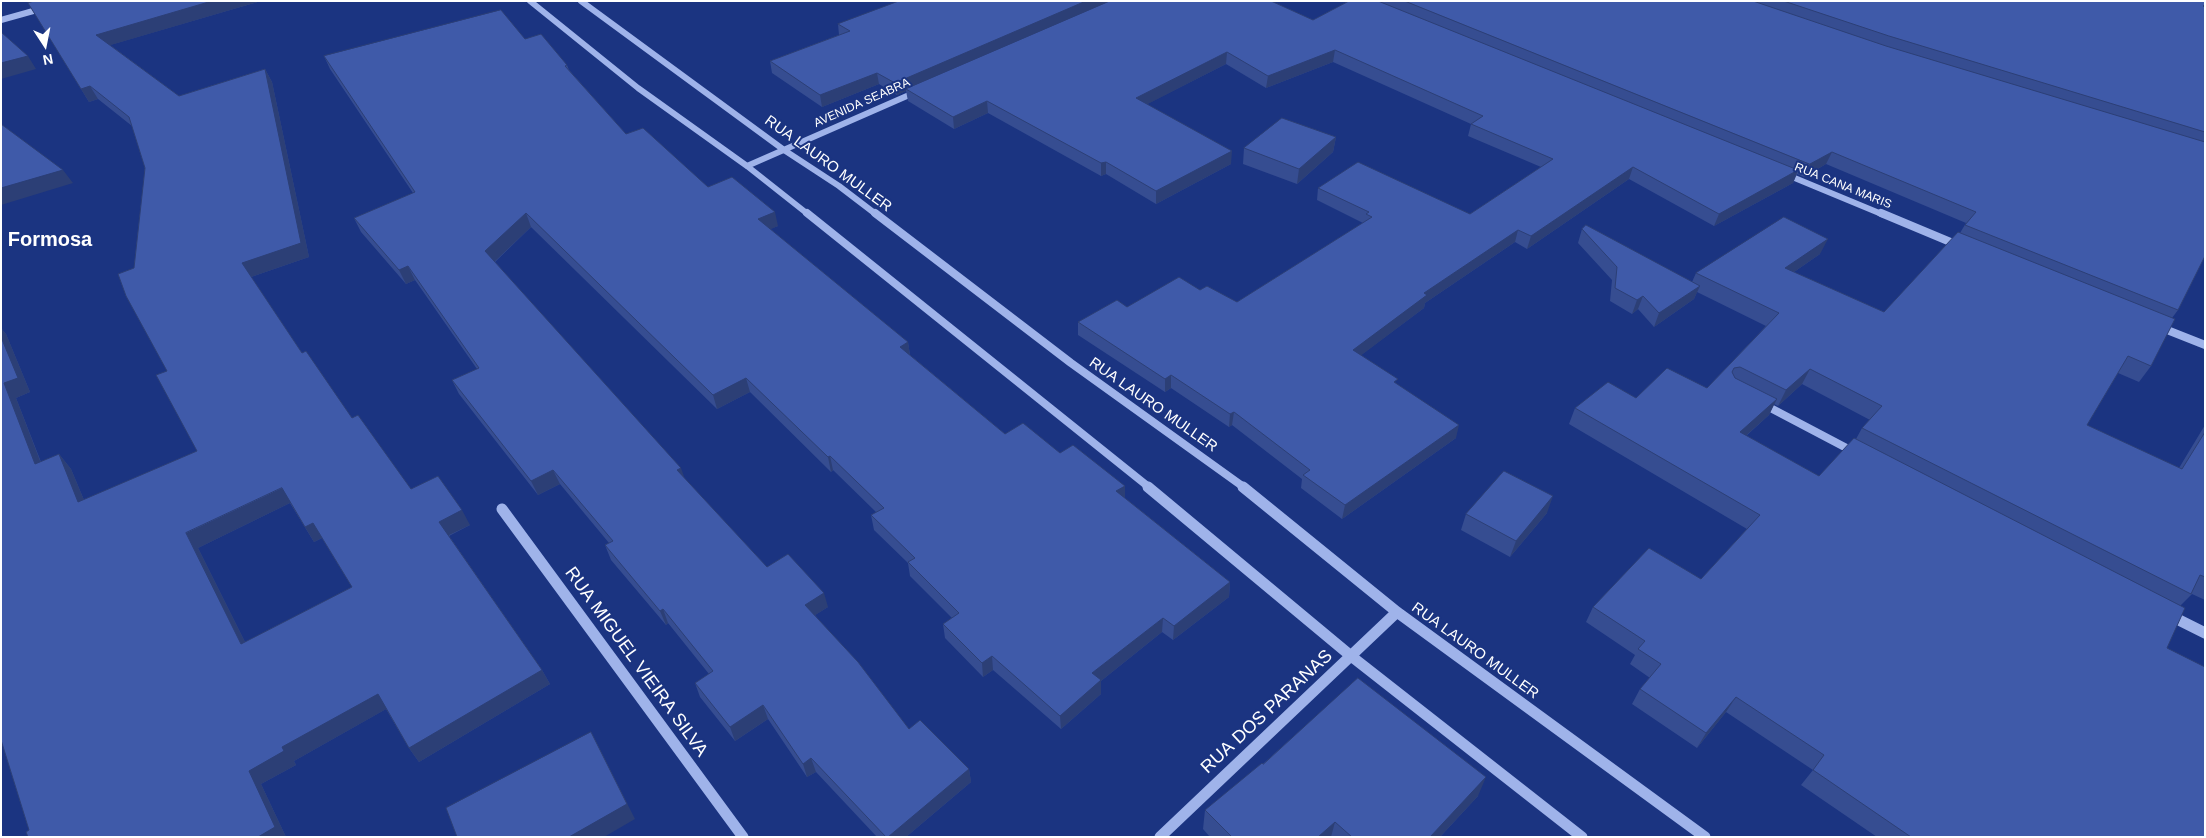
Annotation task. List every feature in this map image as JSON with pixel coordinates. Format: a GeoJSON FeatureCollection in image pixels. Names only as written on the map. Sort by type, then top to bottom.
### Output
{"type":"FeatureCollection","features":[{"type":"Feature","properties":{"kind":"street"},"geometry":{"type":"LineString","coordinates":[[530,1],[638,88],[747,166],[1092,440],[1351,656],[1582,837]]}},
{"type":"Feature","properties":{"kind":"street","name":"RUA LAURO MULLER"},"geometry":{"type":"LineString","coordinates":[[581,1],[784,150],[839,186],[1070,363],[1232,478],[1397,612],[1705,837]]}},
{"type":"Feature","properties":{"kind":"street"},"geometry":{"type":"LineString","coordinates":[[1,20],[53,6]]}},
{"type":"Feature","properties":{"kind":"street","name":"AVENIDA SEABRA"},"geometry":{"type":"LineString","coordinates":[[747,166],[927,87]]}},
{"type":"Feature","properties":{"kind":"street","name":"RUA CANA MARIS"},"geometry":{"type":"LineString","coordinates":[[1774,170],[1966,248]]}},
{"type":"Feature","properties":{"kind":"street"},"geometry":{"type":"LineString","coordinates":[[2150,323],[2205,346]]}},
{"type":"Feature","properties":{"kind":"street"},"geometry":{"type":"LineString","coordinates":[[1748,397],[1862,456]]}},
{"type":"Feature","properties":{"kind":"street","name":"RUA MIGUEL VIEIRA SILVA"},"geometry":{"type":"LineString","coordinates":[[502,509],[743,837]]}},
{"type":"Feature","properties":{"kind":"street"},"geometry":{"type":"LineString","coordinates":[[2161,610],[2205,633]]}},
{"type":"Feature","properties":{"kind":"street","name":"RUA DOS PARANAS"},"geometry":{"type":"LineString","coordinates":[[1160,837],[1397,612]]}},
{"type":"Feature","properties":{"kind":"building"},"geometry":{"type":"Polygon","coordinates":[[[35,1],[212,1],[96,35],[179,96],[265,69],[301,243],[242,263],[302,353],[306,351],[352,418],[358,415],[411,489],[438,476],[462,510],[439,522],[542,670],[409,748],[378,694],[282,747],[284,751],[249,771],[275,827],[258,837],[28,837],[26,832],[29,830],[1,740],[1,337],[18,378],[4,383],[35,464],[59,454],[78,502],[197,451],[156,375],[167,371],[126,296],[118,274],[134,268],[145,168],[129,117],[90,86],[81,89],[28,3],[35,1]],[[282,488],[186,533],[241,644],[352,587],[313,523],[305,527],[282,488]]]}},
{"type":"Feature","properties":{"kind":"building"},"geometry":{"type":"Polygon","coordinates":[[[899,1],[1086,1],[895,83],[877,73],[820,95],[770,61],[850,31],[838,24],[899,1]]]}},
{"type":"Feature","properties":{"kind":"building"},"geometry":{"type":"Polygon","coordinates":[[[1110,1],[1271,1],[1313,20],[1349,1],[1378,1],[1798,170],[1719,214],[1633,167],[1531,236],[1518,230],[1424,293],[1427,295],[1353,350],[1398,379],[1394,382],[1459,425],[1345,505],[1303,475],[1310,470],[1234,412],[1230,414],[1171,375],[1165,379],[1078,322],[1117,300],[1127,307],[1179,277],[1200,290],[1207,286],[1237,302],[1372,217],[1366,214],[1369,212],[1318,188],[1358,162],[1470,214],[1553,159],[1471,124],[1483,116],[1335,50],[1268,76],[1227,52],[1136,98],[1232,151],[1156,191],[1106,162],[1101,163],[987,101],[953,117],[906,89],[1110,1]]]}},
{"type":"Feature","properties":{"kind":"building"},"geometry":{"type":"Polygon","coordinates":[[[1405,1],[1753,1],[1886,46],[2205,142],[2205,256],[2178,310],[1965,225],[1976,212],[1832,152],[1810,164],[1405,1]]]}},
{"type":"Feature","properties":{"kind":"building"},"geometry":{"type":"Polygon","coordinates":[[[1784,1],[2205,1],[2203,6],[2205,7],[2205,132],[1889,36],[1784,1]]]}},
{"type":"Feature","properties":{"kind":"building"},"geometry":{"type":"Polygon","coordinates":[[[501,10],[525,39],[541,34],[567,65],[565,66],[626,134],[643,128],[708,187],[732,177],[775,212],[758,219],[908,342],[900,347],[1005,434],[1023,423],[1060,453],[1073,445],[1125,486],[1116,491],[1230,582],[1174,626],[1163,618],[1092,673],[1101,680],[1060,716],[992,656],[982,663],[943,624],[959,613],[908,562],[915,558],[871,515],[884,508],[830,456],[828,457],[746,378],[713,395],[526,213],[485,251],[681,468],[677,470],[767,567],[788,554],[824,593],[805,605],[858,662],[909,729],[920,720],[969,769],[886,837],[811,758],[803,764],[763,705],[730,727],[695,683],[713,671],[663,609],[660,611],[605,545],[613,541],[553,470],[531,481],[452,380],[479,368],[408,266],[399,270],[354,218],[415,192],[324,56],[501,10]]]}},
{"type":"Feature","properties":{"kind":"building"},"geometry":{"type":"Polygon","coordinates":[[[1,32],[28,56],[1,63],[1,32]]]}},
{"type":"Feature","properties":{"kind":"building"},"geometry":{"type":"Polygon","coordinates":[[[1282,118],[1336,137],[1299,169],[1244,148],[1282,118]]]}},
{"type":"Feature","properties":{"kind":"building"},"geometry":{"type":"Polygon","coordinates":[[[1,124],[63,170],[1,188],[1,124]]]}},
{"type":"Feature","properties":{"kind":"building"},"geometry":{"type":"Polygon","coordinates":[[[1784,217],[1828,239],[1785,268],[1884,312],[1958,232],[2175,319],[2151,366],[2128,356],[2087,425],[2182,469],[2205,432],[2205,577],[2200,575],[2191,594],[1862,428],[1882,406],[1810,369],[1786,390],[1740,367],[1734,368],[1732,372],[1735,378],[1777,399],[1740,432],[1819,476],[1854,438],[2185,608],[2167,648],[2205,667],[2205,837],[1911,837],[1813,770],[1824,755],[1736,697],[1706,733],[1640,689],[1661,664],[1638,649],[1645,641],[1593,607],[1649,548],[1701,579],[1760,515],[1575,408],[1608,382],[1636,398],[1667,368],[1707,388],[1779,313],[1696,273],[1784,217]]]}},
{"type":"Feature","properties":{"kind":"building"},"geometry":{"type":"Polygon","coordinates":[[[1586,225],[1700,286],[1659,313],[1643,296],[1637,300],[1615,288],[1617,267],[1582,229],[1586,225]]]}},
{"type":"Feature","properties":{"kind":"building"},"geometry":{"type":"Polygon","coordinates":[[[1504,471],[1553,496],[1516,541],[1466,514],[1504,471]]]}},
{"type":"Feature","properties":{"kind":"building"},"geometry":{"type":"Polygon","coordinates":[[[1358,678],[1486,777],[1430,837],[1352,837],[1335,822],[1318,837],[1232,837],[1205,810],[1263,764],[1358,678]]]}},
{"type":"Feature","properties":{"kind":"building"},"geometry":{"type":"Polygon","coordinates":[[[591,732],[627,804],[569,837],[457,837],[446,808],[591,732]]]}},
{"type":"Feature","properties":{"kind":"district","name":"Formosa"},"geometry":{"type":"Point","coordinates":[50,240]}}]}
